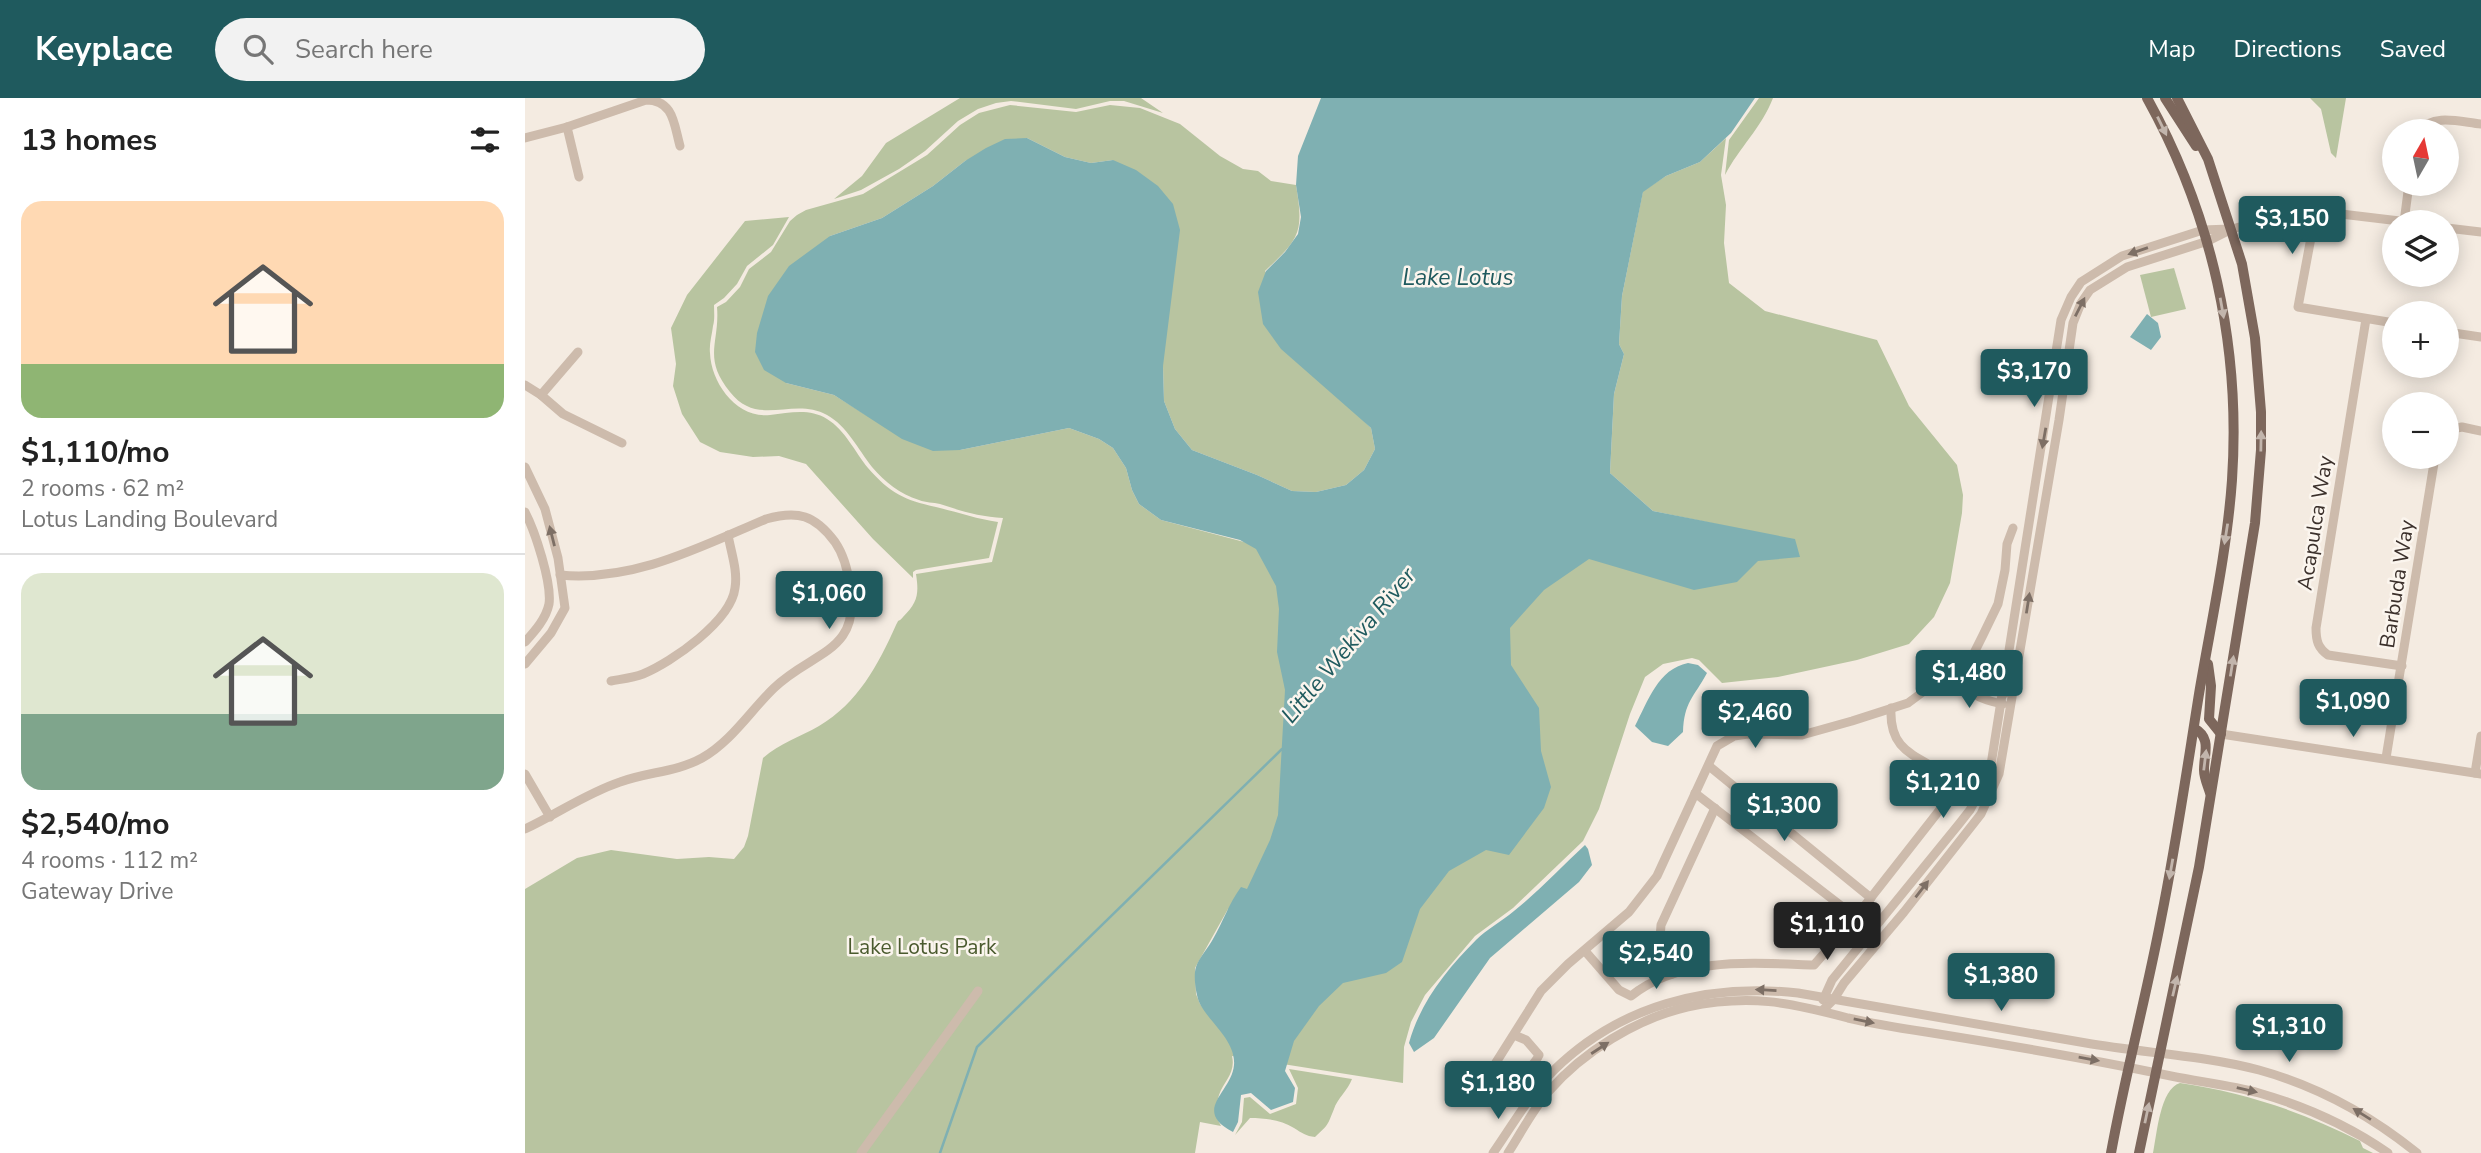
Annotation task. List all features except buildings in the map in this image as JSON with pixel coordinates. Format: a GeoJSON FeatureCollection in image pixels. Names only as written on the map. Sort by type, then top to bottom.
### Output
{"type":"FeatureCollection","features":[{"type":"Feature","properties":{"kind":"main road"},"geometry":{"type":"LineString","coordinates":[[2111,1153],[2161,920],[2228,518],[2234,447],[2228,340],[2208,241],[2176,154],[2147,98]]}},
{"type":"Feature","properties":{"kind":"main road"},"geometry":{"type":"LineString","coordinates":[[2165,98],[2191,140],[2208,159]]}},
{"type":"Feature","properties":{"kind":"main road"},"geometry":{"type":"LineString","coordinates":[[2139,1153],[2189,924],[2255,523],[2261,450],[2255,338],[2242,264],[2208,159],[2177,98]]}},
{"type":"Feature","properties":{"kind":"main road"},"geometry":{"type":"LineString","coordinates":[[2206,654],[2211,686],[2209,719],[2221,734]]}},
{"type":"Feature","properties":{"kind":"main road"},"geometry":{"type":"LineString","coordinates":[[2194,728],[2201,732],[2206,741],[2203,773],[2211,796]]}},
{"type":"Feature","properties":{"kind":"street"},"geometry":{"type":"LineString","coordinates":[[525,138],[646,100],[657,100],[669,111],[680,146]]}},
{"type":"Feature","properties":{"kind":"street"},"geometry":{"type":"LineString","coordinates":[[2459,122],[2481,124]]}},
{"type":"Feature","properties":{"kind":"street"},"geometry":{"type":"LineString","coordinates":[[567,127],[579,177]]}},
{"type":"Feature","properties":{"kind":"street"},"geometry":{"type":"LineString","coordinates":[[2316,211],[2298,307],[2382,321]]}},
{"type":"Feature","properties":{"kind":"street"},"geometry":{"type":"LineString","coordinates":[[1823,1010],[1981,814],[1999,774],[2073,323],[2090,290],[2127,267],[2208,241],[2231,229],[2280,216],[2316,211],[2382,219]]}},
{"type":"Feature","properties":{"kind":"street"},"geometry":{"type":"LineString","coordinates":[[1823,1010],[1823,998],[1832,980],[1959,824],[1975,801],[1990,771],[2061,320],[2071,297],[2081,282],[2122,256],[2203,230],[2231,229]]}},
{"type":"Feature","properties":{"kind":"street"},"geometry":{"type":"LineString","coordinates":[[2459,229],[2481,232]]}},
{"type":"Feature","properties":{"kind":"street","name":"Acapulca Way"},"geometry":{"type":"LineString","coordinates":[[2366,319],[2316,640],[2320,649],[2328,656],[2402,666]]}},
{"type":"Feature","properties":{"kind":"street"},"geometry":{"type":"LineString","coordinates":[[2459,334],[2481,337]]}},
{"type":"Feature","properties":{"kind":"street"},"geometry":{"type":"LineString","coordinates":[[541,395],[578,352]]}},
{"type":"Feature","properties":{"kind":"street"},"geometry":{"type":"LineString","coordinates":[[525,385],[563,414],[622,443]]}},
{"type":"Feature","properties":{"kind":"street"},"geometry":{"type":"LineString","coordinates":[[2459,428],[2481,431]]}},
{"type":"Feature","properties":{"kind":"street"},"geometry":{"type":"LineString","coordinates":[[525,467],[545,509],[565,608],[551,633],[525,664]]}},
{"type":"Feature","properties":{"kind":"street","name":"Barbuda Way"},"geometry":{"type":"LineString","coordinates":[[2386,758],[2433,469]]}},
{"type":"Feature","properties":{"kind":"street"},"geometry":{"type":"LineString","coordinates":[[525,512],[547,574],[549,604],[541,623],[525,642]]}},
{"type":"Feature","properties":{"kind":"street"},"geometry":{"type":"LineString","coordinates":[[525,829],[621,781],[688,765],[703,758],[719,746],[776,686],[832,649],[845,636],[851,622],[853,602],[848,573],[839,549],[826,530],[814,520],[786,513],[646,568],[606,575],[560,575]]}},
{"type":"Feature","properties":{"kind":"street"},"geometry":{"type":"LineString","coordinates":[[1514,1035],[1526,1040],[1539,1055],[1528,1070],[1512,1083],[1502,1086],[1495,1084],[1490,1078],[1490,1072],[1541,991],[1567,964],[1629,912],[1657,876],[1717,746],[1734,736],[1748,734],[1802,735],[1908,703],[1974,653],[1998,604],[2007,544],[2013,528]]}},
{"type":"Feature","properties":{"kind":"street"},"geometry":{"type":"LineString","coordinates":[[611,681],[641,675],[677,655],[724,613],[736,590],[736,574],[728,535]]}},
{"type":"Feature","properties":{"kind":"street"},"geometry":{"type":"LineString","coordinates":[[1956,667],[1962,684],[2000,704],[2012,706]]}},
{"type":"Feature","properties":{"kind":"street"},"geometry":{"type":"LineString","coordinates":[[1980,693],[2014,695]]}},
{"type":"Feature","properties":{"kind":"street"},"geometry":{"type":"LineString","coordinates":[[1585,951],[1619,990],[1630,996],[1651,982],[1672,974],[1722,964],[1814,965],[1855,918],[1948,798],[1949,791],[1942,772],[1909,753],[1897,742],[1891,726],[1891,708]]}},
{"type":"Feature","properties":{"kind":"street"},"geometry":{"type":"LineString","coordinates":[[2221,734],[2478,774],[2481,736]]}},
{"type":"Feature","properties":{"kind":"street"},"geometry":{"type":"LineString","coordinates":[[1709,765],[1871,898]]}},
{"type":"Feature","properties":{"kind":"street"},"geometry":{"type":"LineString","coordinates":[[525,774],[550,817]]}},
{"type":"Feature","properties":{"kind":"street"},"geometry":{"type":"LineString","coordinates":[[1695,793],[1882,937]]}},
{"type":"Feature","properties":{"kind":"street"},"geometry":{"type":"LineString","coordinates":[[1672,974],[1660,939],[1661,925],[1715,808]]}},
{"type":"Feature","properties":{"kind":"street"},"geometry":{"type":"LineString","coordinates":[[1493,1153],[1552,1072],[1579,1049],[1629,1017],[1686,997],[1723,991],[1764,989],[2244,1067],[2296,1082],[2352,1108],[2417,1153]]}},
{"type":"Feature","properties":{"kind":"street"},"geometry":{"type":"LineString","coordinates":[[861,1153],[978,991]]}},
{"type":"Feature","properties":{"kind":"street"},"geometry":{"type":"LineString","coordinates":[[1508,1153],[1547,1093],[1576,1064],[1603,1045],[1656,1018],[1685,1008],[1723,1001],[1782,1001],[1849,1018],[2244,1089],[2337,1123],[2375,1149],[2388,1153]]}},
{"type":"Feature","properties":{"kind":"street"},"geometry":{"type":"LineString","coordinates":[[1964,1038],[1967,1023]]}},
{"type":"Feature","properties":{"kind":"street"},"geometry":{"type":"LineString","coordinates":[[2375,1149],[2388,1131]]}},
{"type":"Feature","properties":{"kind":"green space"},"geometry":{"type":"Polygon","coordinates":[[[960,98],[1141,98],[1163,113],[1124,101],[1110,101],[1076,109],[1011,101],[996,103],[978,109],[958,121],[925,151],[899,169],[861,190],[834,199],[862,176],[886,143],[960,98]]]}},
{"type":"Feature","properties":{"kind":"green space"},"geometry":{"type":"Polygon","coordinates":[[[1759,98],[1773,98],[1725,175],[1729,140],[1759,98]]]}},
{"type":"Feature","properties":{"kind":"green space"},"geometry":{"type":"Polygon","coordinates":[[[2310,98],[2346,98],[2336,158],[2331,153],[2321,109],[2310,98]]]}},
{"type":"Feature","properties":{"kind":"green space","name":"Lake Lotus Park"},"geometry":{"type":"Polygon","coordinates":[[[1010,105],[1076,112],[1110,105],[1140,108],[1180,124],[1220,156],[1243,169],[1258,171],[1271,181],[1296,185],[1299,214],[1297,234],[1286,250],[1265,271],[1345,403],[1371,428],[1375,449],[1364,470],[1346,485],[1316,492],[1292,491],[1192,450],[1175,429],[1164,401],[1163,366],[1113,160],[1091,163],[1065,157],[1027,138],[965,161],[933,186],[882,218],[830,236],[786,383],[834,395],[866,415],[960,450],[1069,428],[1099,439],[1113,448],[1126,468],[1139,504],[1161,520],[1248,543],[1531,497],[1764,534],[1653,511],[1610,473],[1614,394],[1624,354],[1619,344],[1622,296],[1643,191],[1666,176],[1700,162],[1726,138],[1721,175],[1726,205],[1724,243],[1729,283],[1765,311],[1877,340],[1909,406],[1957,465],[1963,495],[1962,513],[1950,583],[1934,617],[1909,644],[1857,660],[1778,677],[1722,683],[1699,660],[1692,658],[1663,664],[1645,677],[1599,809],[1583,841],[1513,908],[1475,936],[1425,995],[1411,1022],[1404,1047],[1403,1083],[1232,1056],[1231,1072],[1219,1095],[1215,1114],[1221,1126],[1200,1122],[1195,1153],[525,1153],[525,889],[577,858],[611,850],[677,859],[734,859],[744,847],[748,836],[763,758],[833,717],[856,694],[874,668],[898,621],[914,602],[917,592],[916,574],[992,562],[1003,518],[922,501],[905,494],[893,487],[872,467],[846,432],[827,415],[801,408],[764,410],[741,403],[722,380],[714,359],[717,307],[726,302],[740,287],[749,269],[771,252],[790,221],[806,210],[863,194],[927,155],[960,125],[979,113],[1010,105]],[[1228,909],[1195,968],[1196,994],[1200,1004],[1215,1023],[1228,909]]]}},
{"type":"Feature","properties":{"kind":"green space"},"geometry":{"type":"Polygon","coordinates":[[[789,217],[773,245],[747,266],[737,284],[714,305],[710,353],[715,376],[721,387],[737,405],[758,415],[806,412],[827,419],[844,435],[876,477],[906,498],[998,522],[989,558],[916,570],[913,572],[913,578],[873,539],[806,464],[779,456],[753,457],[720,452],[700,442],[682,414],[673,386],[676,364],[671,328],[687,295],[745,221],[789,217]]]}},
{"type":"Feature","properties":{"kind":"green space"},"geometry":{"type":"Polygon","coordinates":[[[2174,268],[2186,309],[2151,317],[2140,275],[2174,268]]]}},
{"type":"Feature","properties":{"kind":"green space"},"geometry":{"type":"Polygon","coordinates":[[[1289,1069],[1352,1079],[1325,1127],[1315,1137],[1278,1121],[1250,1118],[1235,1135],[1242,1122],[1244,1098],[1250,1097],[1270,1114],[1296,1104],[1298,1088],[1289,1069]]]}},
{"type":"Feature","properties":{"kind":"green space"},"geometry":{"type":"Polygon","coordinates":[[[2180,1083],[2227,1092],[2295,1112],[2360,1141],[2363,1148],[2373,1153],[2153,1153],[2164,1103],[2173,1087],[2180,1083]]]}},
{"type":"Feature","properties":{"kind":"water","name":"Lake Lotus"},"geometry":{"type":"Polygon","coordinates":[[[1321,98],[1755,98],[1731,133],[1700,162],[1666,176],[1643,192],[1622,296],[1619,344],[1624,354],[1614,394],[1610,473],[1653,511],[1795,539],[1800,557],[1758,561],[1737,582],[1694,590],[1589,559],[1544,590],[1510,628],[1511,665],[1539,708],[1541,751],[1551,787],[1544,808],[1509,855],[1486,850],[1449,871],[1420,909],[1402,962],[1386,973],[1343,983],[1319,1006],[1294,1041],[1285,1071],[1295,1088],[1293,1102],[1271,1110],[1251,1093],[1241,1095],[1238,1122],[1233,1132],[1221,1124],[1215,1116],[1214,1108],[1232,1075],[1234,1056],[1227,1040],[1200,1004],[1195,971],[1237,893],[1241,887],[1247,889],[1270,840],[1278,815],[1285,690],[1277,652],[1279,609],[1276,586],[1256,549],[1240,540],[1161,520],[1139,504],[1126,468],[1113,448],[1099,439],[1069,428],[960,450],[933,451],[902,439],[834,395],[786,383],[764,370],[755,352],[757,333],[768,296],[789,266],[830,236],[882,218],[986,148],[1005,139],[1027,138],[1065,157],[1091,163],[1113,160],[1136,170],[1158,186],[1173,204],[1180,230],[1163,366],[1164,401],[1175,429],[1192,450],[1292,491],[1316,492],[1346,485],[1364,470],[1375,449],[1371,428],[1281,349],[1263,324],[1258,292],[1266,271],[1298,234],[1301,217],[1296,185],[1298,156],[1321,98]]]}},
{"type":"Feature","properties":{"kind":"water"},"geometry":{"type":"Polygon","coordinates":[[[2147,314],[2158,323],[2161,337],[2151,350],[2130,337],[2147,314]]]}},
{"type":"Feature","properties":{"kind":"water"},"geometry":{"type":"Polygon","coordinates":[[[1688,663],[1698,665],[1707,673],[1688,706],[1683,732],[1668,746],[1652,742],[1635,726],[1661,679],[1678,666],[1688,663]]]}},
{"type":"Feature","properties":{"kind":"water"},"geometry":{"type":"Polygon","coordinates":[[[1585,845],[1592,865],[1579,882],[1490,958],[1434,1038],[1414,1052],[1409,1043],[1420,1014],[1454,963],[1480,936],[1523,903],[1585,845]]]}},
{"type":"Feature","properties":{"kind":"waterway","name":"Little Wekiva River"},"geometry":{"type":"LineString","coordinates":[[940,1153],[977,1047],[1282,749]]}}]}
